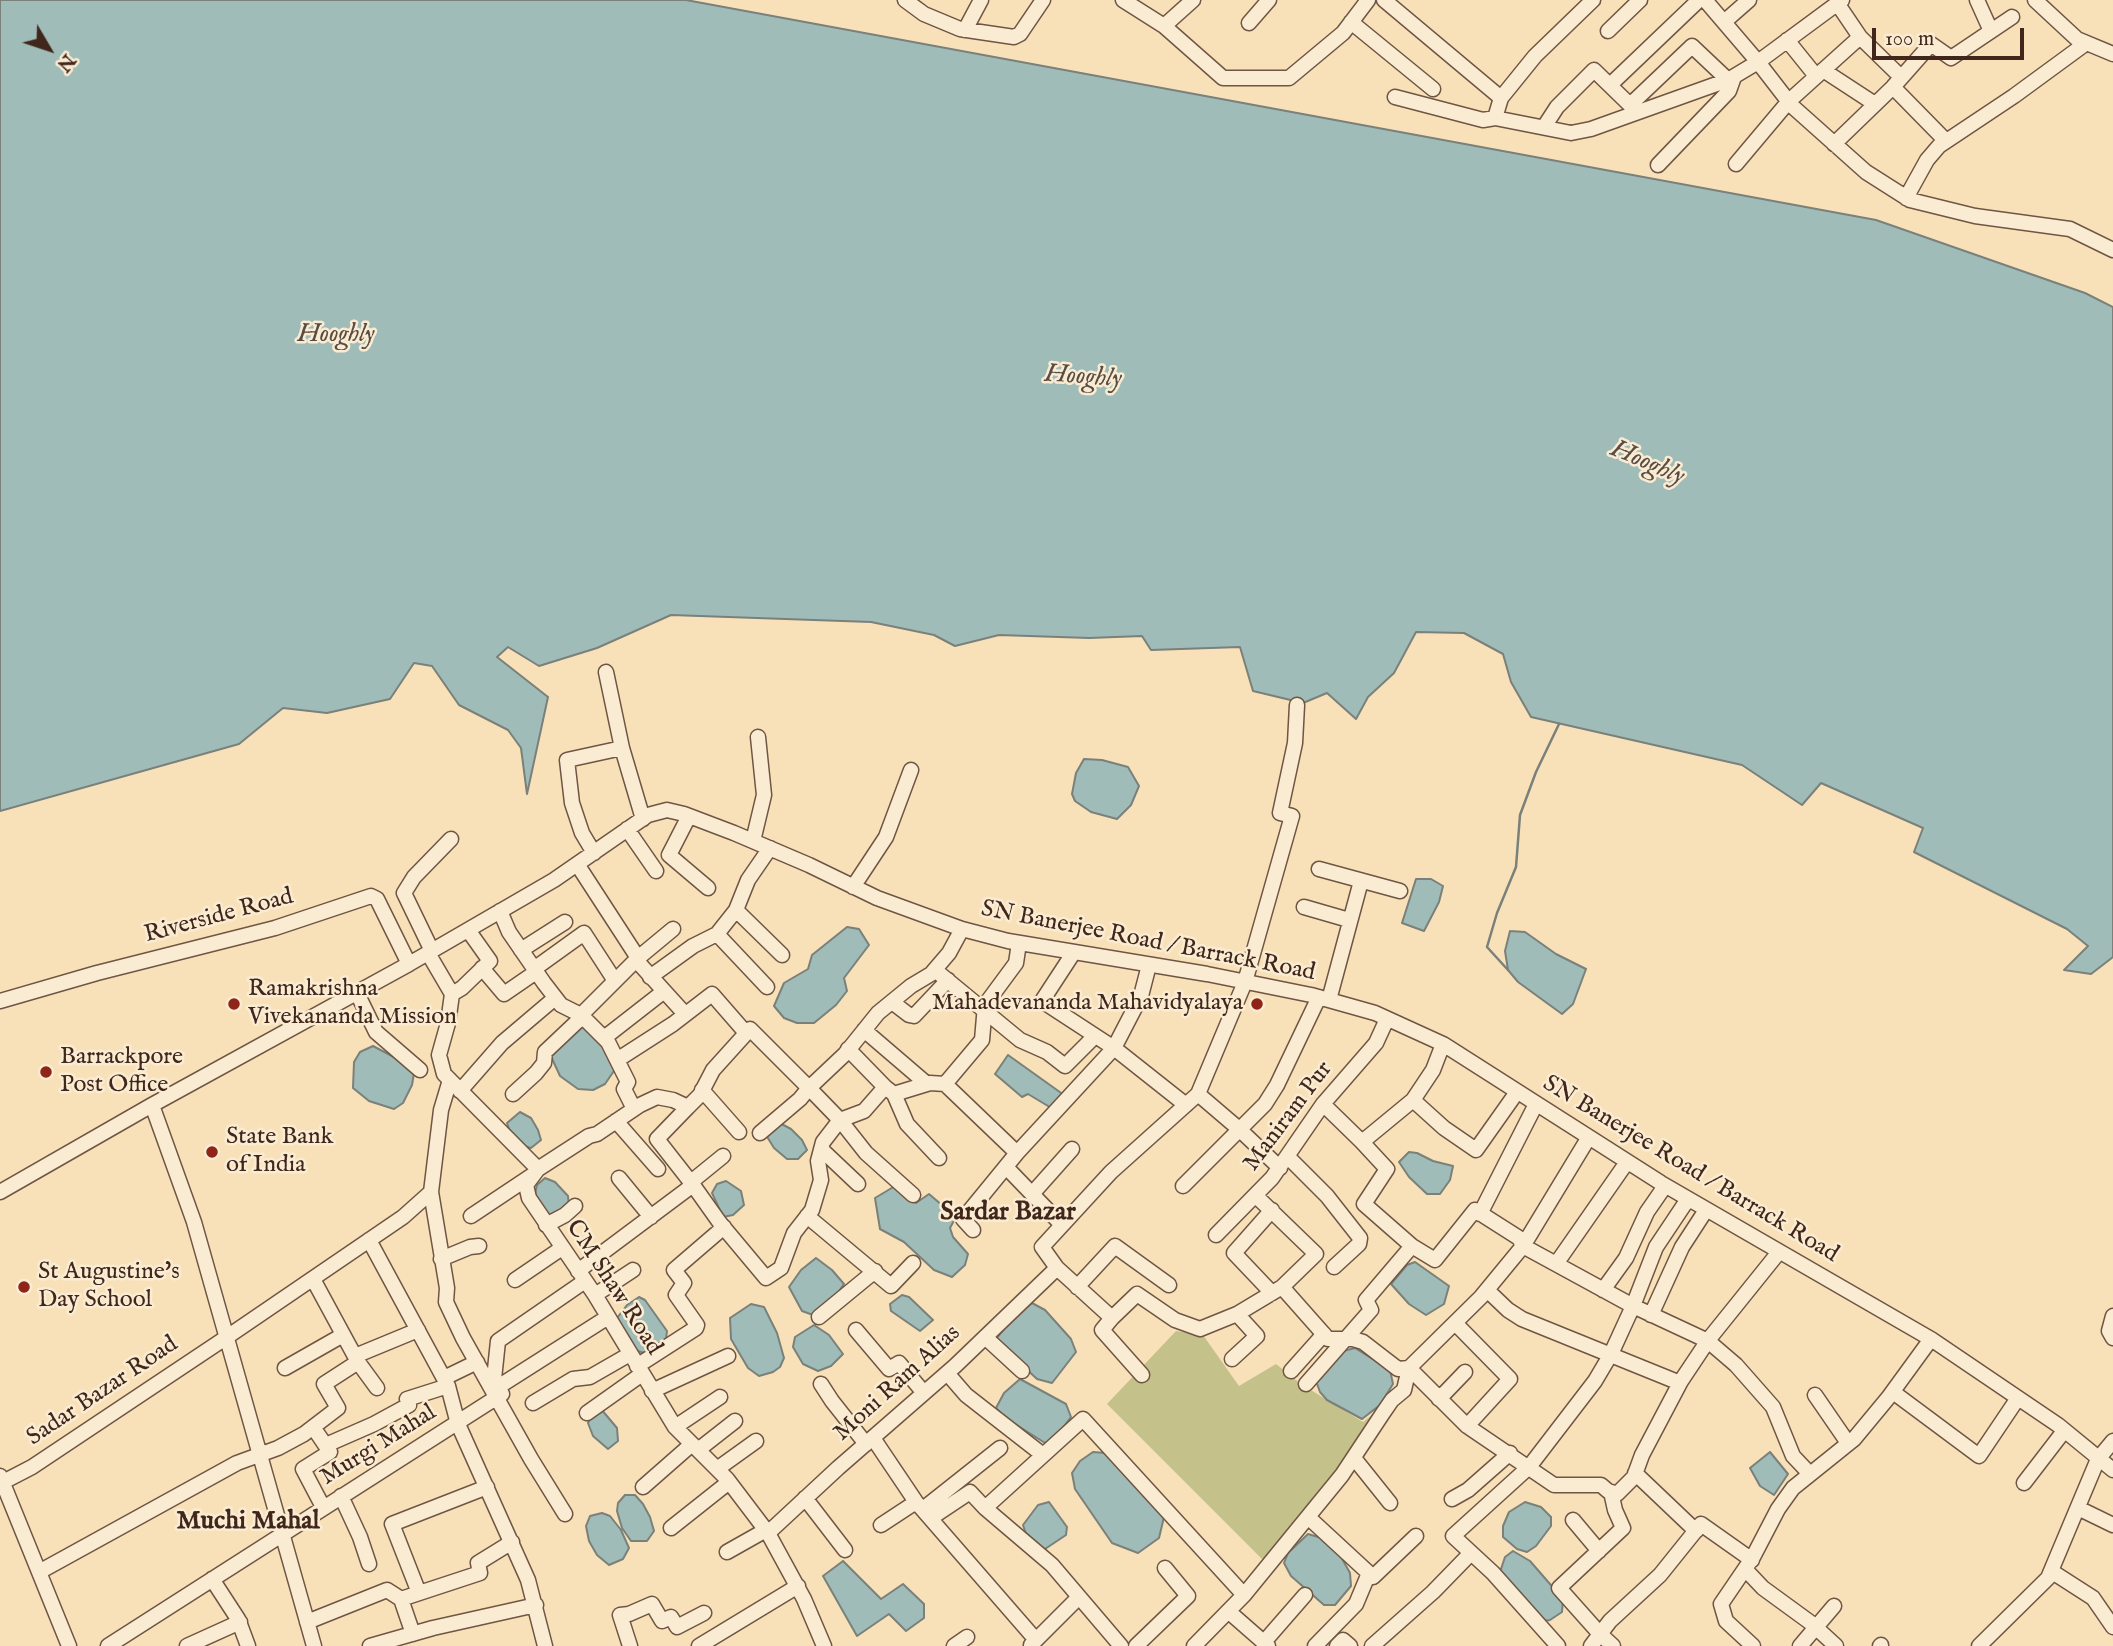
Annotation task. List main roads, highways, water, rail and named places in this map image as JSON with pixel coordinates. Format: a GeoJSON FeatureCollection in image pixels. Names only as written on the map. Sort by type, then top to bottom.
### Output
{"type":"FeatureCollection","features":[{"type":"Feature","properties":{"kind":"water","name":"Hooghly"},"geometry":{"type":"Polygon","coordinates":[[[0,0],[686,0],[1876,220],[2085,293],[2113,307],[2113,957],[2091,974],[2064,970],[2088,946],[2067,929],[1914,852],[1923,828],[1821,783],[1802,805],[1742,765],[1531,717],[1511,682],[1503,654],[1464,633],[1416,632],[1394,673],[1368,697],[1356,719],[1327,693],[1303,703],[1253,691],[1240,647],[1151,650],[1142,636],[1089,638],[999,635],[955,646],[934,635],[871,622],[671,615],[597,648],[539,666],[508,647],[497,657],[548,697],[527,794],[521,748],[508,730],[459,705],[432,666],[414,663],[390,699],[327,713],[283,708],[239,744],[0,811],[0,0]]]}},
{"type":"Feature","properties":{"kind":"water"},"geometry":{"type":"Polygon","coordinates":[[[1084,759],[1102,760],[1128,767],[1139,786],[1131,805],[1117,819],[1091,812],[1075,801],[1072,794],[1076,773],[1084,759]]]}},
{"type":"Feature","properties":{"kind":"water"},"geometry":{"type":"Polygon","coordinates":[[[1416,879],[1431,879],[1443,886],[1439,902],[1424,931],[1402,923],[1416,879]]]}},
{"type":"Feature","properties":{"kind":"water"},"geometry":{"type":"Polygon","coordinates":[[[847,927],[859,929],[869,945],[844,978],[847,991],[836,1005],[814,1023],[797,1023],[784,1018],[774,1006],[784,983],[808,969],[812,955],[847,927]]]}},
{"type":"Feature","properties":{"kind":"water"},"geometry":{"type":"Polygon","coordinates":[[[1510,931],[1525,932],[1556,954],[1586,969],[1573,1004],[1562,1014],[1518,982],[1508,970],[1505,951],[1510,931]]]}},
{"type":"Feature","properties":{"kind":"water"},"geometry":{"type":"Polygon","coordinates":[[[575,1027],[589,1027],[618,1065],[605,1084],[593,1090],[578,1089],[560,1076],[549,1052],[575,1027]]]}},
{"type":"Feature","properties":{"kind":"water"},"geometry":{"type":"Polygon","coordinates":[[[373,1046],[407,1064],[414,1073],[412,1085],[403,1103],[394,1109],[369,1101],[353,1088],[354,1062],[360,1052],[373,1046]]]}},
{"type":"Feature","properties":{"kind":"water"},"geometry":{"type":"Polygon","coordinates":[[[1008,1055],[1064,1095],[1053,1109],[1028,1094],[1022,1097],[995,1074],[1008,1055]]]}},
{"type":"Feature","properties":{"kind":"water"},"geometry":{"type":"Polygon","coordinates":[[[520,1112],[531,1118],[538,1130],[541,1140],[531,1148],[520,1145],[511,1135],[507,1123],[520,1112]]]}},
{"type":"Feature","properties":{"kind":"water"},"geometry":{"type":"Polygon","coordinates":[[[776,1121],[791,1129],[802,1140],[807,1150],[798,1159],[787,1159],[774,1148],[766,1135],[776,1121]]]}},
{"type":"Feature","properties":{"kind":"water"},"geometry":{"type":"Polygon","coordinates":[[[1409,1152],[1453,1166],[1450,1180],[1440,1194],[1427,1194],[1409,1177],[1399,1162],[1409,1152]]]}},
{"type":"Feature","properties":{"kind":"water"},"geometry":{"type":"Polygon","coordinates":[[[545,1178],[555,1182],[568,1196],[569,1207],[552,1219],[534,1198],[537,1185],[545,1178]]]}},
{"type":"Feature","properties":{"kind":"water"},"geometry":{"type":"Polygon","coordinates":[[[726,1181],[741,1191],[744,1205],[733,1215],[723,1217],[712,1193],[717,1184],[726,1181]]]}},
{"type":"Feature","properties":{"kind":"water"},"geometry":{"type":"Polygon","coordinates":[[[895,1186],[916,1203],[929,1194],[956,1217],[950,1228],[953,1237],[968,1254],[965,1265],[952,1277],[934,1270],[904,1242],[880,1229],[875,1198],[895,1186]]]}},
{"type":"Feature","properties":{"kind":"water"},"geometry":{"type":"Polygon","coordinates":[[[816,1258],[844,1284],[830,1304],[813,1315],[802,1311],[789,1287],[801,1270],[816,1258]]]}},
{"type":"Feature","properties":{"kind":"water"},"geometry":{"type":"Polygon","coordinates":[[[1415,1262],[1449,1286],[1444,1304],[1426,1315],[1409,1304],[1391,1284],[1407,1265],[1415,1262]]]}},
{"type":"Feature","properties":{"kind":"water"},"geometry":{"type":"Polygon","coordinates":[[[902,1295],[909,1297],[933,1320],[920,1331],[891,1311],[890,1304],[902,1295]]]}},
{"type":"Feature","properties":{"kind":"water"},"geometry":{"type":"Polygon","coordinates":[[[639,1297],[645,1300],[667,1331],[666,1339],[655,1351],[647,1354],[635,1350],[617,1318],[627,1305],[639,1297]]]}},
{"type":"Feature","properties":{"kind":"water"},"geometry":{"type":"Polygon","coordinates":[[[1032,1303],[1045,1310],[1071,1339],[1076,1352],[1052,1383],[1037,1379],[995,1340],[1014,1317],[1032,1303]]]}},
{"type":"Feature","properties":{"kind":"water"},"geometry":{"type":"Polygon","coordinates":[[[751,1304],[764,1307],[777,1333],[784,1358],[780,1367],[759,1376],[748,1368],[731,1339],[730,1318],[751,1304]]]}},
{"type":"Feature","properties":{"kind":"water"},"geometry":{"type":"Polygon","coordinates":[[[814,1325],[829,1335],[843,1354],[831,1366],[818,1371],[803,1364],[793,1347],[795,1337],[814,1325]]]}},
{"type":"Feature","properties":{"kind":"water"},"geometry":{"type":"Polygon","coordinates":[[[1355,1348],[1390,1370],[1393,1384],[1380,1405],[1362,1419],[1327,1400],[1316,1381],[1343,1351],[1355,1348]]]}},
{"type":"Feature","properties":{"kind":"water"},"geometry":{"type":"Polygon","coordinates":[[[1020,1379],[1066,1404],[1071,1417],[1055,1438],[1045,1443],[1004,1417],[996,1408],[1004,1393],[1020,1379]]]}},
{"type":"Feature","properties":{"kind":"water"},"geometry":{"type":"Polygon","coordinates":[[[601,1409],[617,1428],[618,1441],[608,1449],[593,1436],[588,1423],[592,1414],[601,1409]]]}},
{"type":"Feature","properties":{"kind":"water"},"geometry":{"type":"Polygon","coordinates":[[[1093,1452],[1106,1453],[1164,1517],[1159,1538],[1138,1553],[1112,1543],[1075,1489],[1072,1473],[1080,1461],[1093,1452]]]}},
{"type":"Feature","properties":{"kind":"water"},"geometry":{"type":"Polygon","coordinates":[[[1770,1452],[1788,1474],[1774,1495],[1760,1486],[1750,1468],[1770,1452]]]}},
{"type":"Feature","properties":{"kind":"water"},"geometry":{"type":"Polygon","coordinates":[[[625,1495],[635,1495],[650,1517],[654,1531],[647,1541],[631,1541],[622,1528],[617,1511],[618,1503],[625,1495]]]}},
{"type":"Feature","properties":{"kind":"water"},"geometry":{"type":"Polygon","coordinates":[[[1049,1502],[1067,1527],[1066,1535],[1045,1549],[1038,1548],[1027,1537],[1023,1525],[1038,1505],[1049,1502]]]}},
{"type":"Feature","properties":{"kind":"water"},"geometry":{"type":"Polygon","coordinates":[[[1525,1502],[1541,1507],[1551,1517],[1551,1526],[1536,1546],[1527,1552],[1517,1549],[1503,1537],[1503,1526],[1509,1512],[1525,1502]]]}},
{"type":"Feature","properties":{"kind":"water"},"geometry":{"type":"Polygon","coordinates":[[[602,1513],[610,1516],[621,1530],[629,1548],[623,1559],[609,1565],[597,1555],[589,1541],[586,1526],[590,1516],[602,1513]]]}},
{"type":"Feature","properties":{"kind":"water"},"geometry":{"type":"Polygon","coordinates":[[[1308,1534],[1325,1539],[1340,1555],[1350,1573],[1351,1586],[1335,1605],[1324,1605],[1291,1576],[1284,1563],[1288,1553],[1308,1534]]]}},
{"type":"Feature","properties":{"kind":"water"},"geometry":{"type":"Polygon","coordinates":[[[1513,1551],[1530,1561],[1563,1599],[1562,1612],[1550,1620],[1544,1621],[1500,1572],[1505,1557],[1513,1551]]]}},
{"type":"Feature","properties":{"kind":"water"},"geometry":{"type":"Polygon","coordinates":[[[843,1561],[881,1599],[903,1584],[924,1604],[924,1618],[906,1631],[889,1614],[857,1636],[823,1576],[843,1561]]]}},
{"type":"Feature","properties":{"kind":"waterway"},"geometry":{"type":"LineString","coordinates":[[1508,970],[1487,947],[1497,913],[1516,867],[1520,815],[1536,772],[1559,724]]}},
{"type":"Feature","properties":{"kind":"place","name":"Ramakrishna Vivekananda Mission"},"geometry":{"type":"Point","coordinates":[234,1004]}},
{"type":"Feature","properties":{"kind":"place","name":"Mahadevananda Mahavidyalaya"},"geometry":{"type":"Point","coordinates":[1257,1004]}},
{"type":"Feature","properties":{"kind":"place","name":"Barrackpore Post Office"},"geometry":{"type":"Point","coordinates":[46,1072]}},
{"type":"Feature","properties":{"kind":"place","name":"State Bank of India"},"geometry":{"type":"Point","coordinates":[212,1152]}},
{"type":"Feature","properties":{"kind":"place","name":"St Augustine's Day School"},"geometry":{"type":"Point","coordinates":[24,1287]}},
{"type":"Feature","properties":{"kind":"district","name":"Sardar Bazar"},"geometry":{"type":"Point","coordinates":[1008,1214]}},
{"type":"Feature","properties":{"kind":"district","name":"Muchi Mahal"},"geometry":{"type":"Point","coordinates":[248,1523]}}]}
